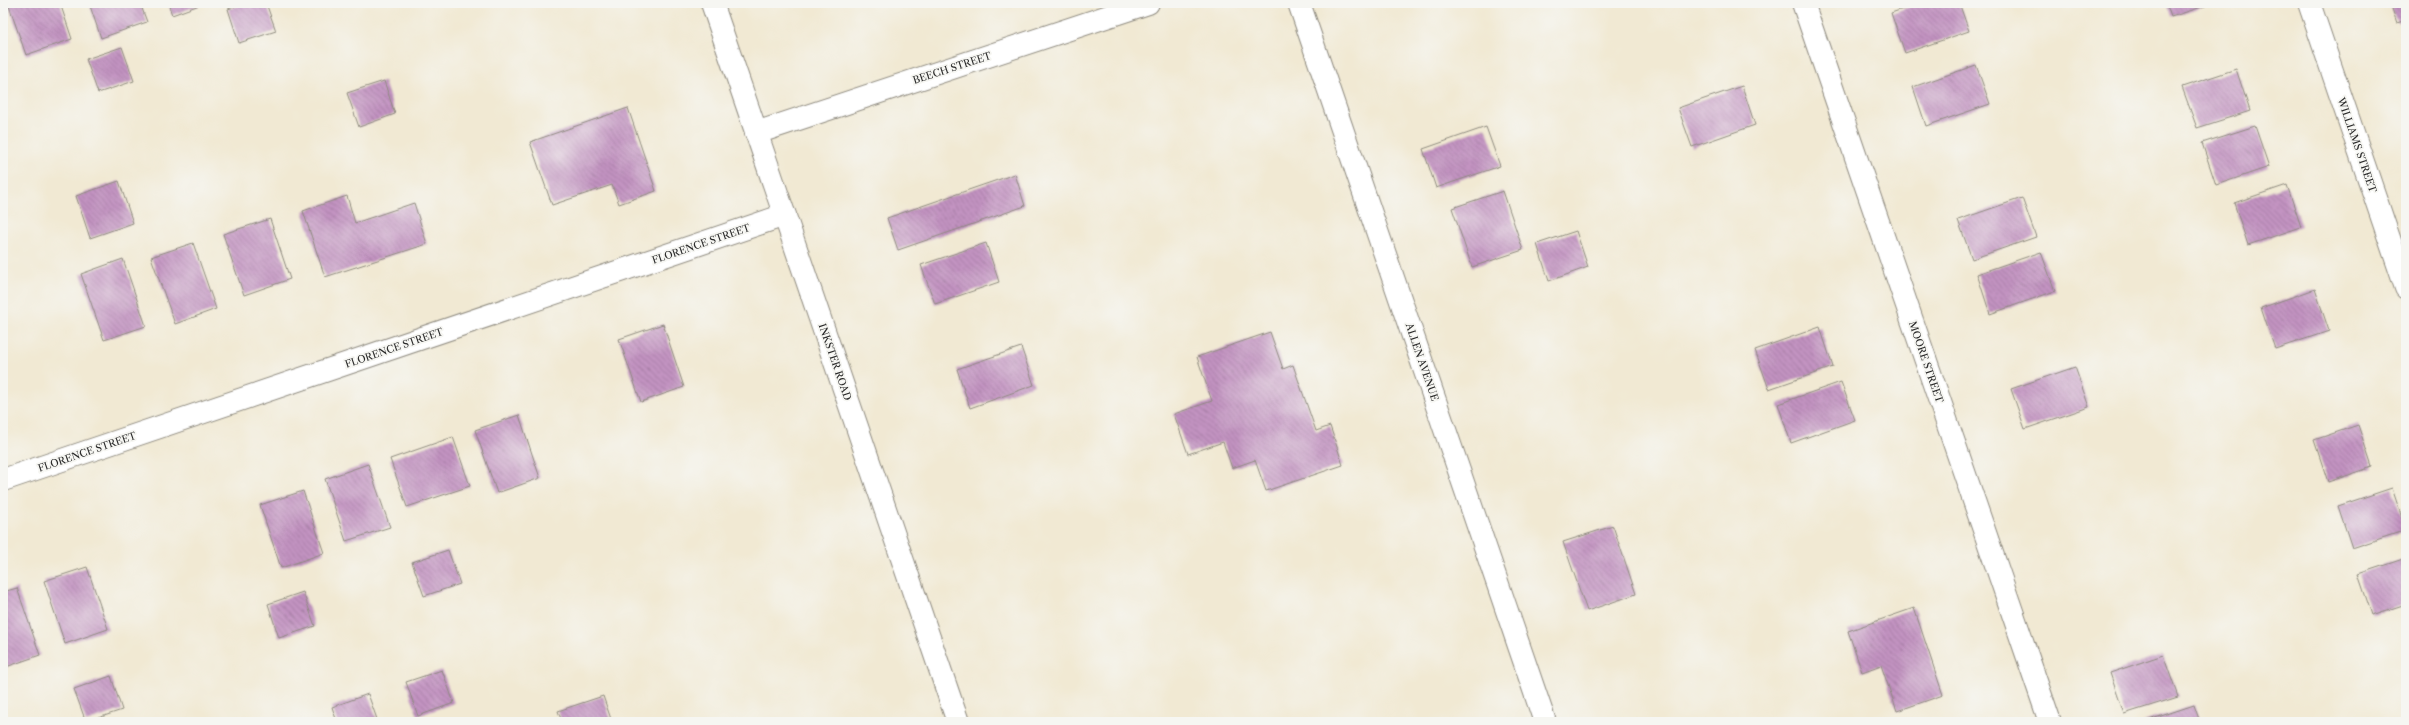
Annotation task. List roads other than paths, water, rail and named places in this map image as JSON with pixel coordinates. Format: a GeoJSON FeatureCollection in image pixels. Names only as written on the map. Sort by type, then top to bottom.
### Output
{"type":"FeatureCollection","features":[{"type":"Feature","properties":{"kind":"street","name":"INKSTER ROAD"},"geometry":{"type":"LineString","coordinates":[[712,3],[958,722]]}},
{"type":"Feature","properties":{"kind":"street","name":"BEECH STREET"},"geometry":{"type":"LineString","coordinates":[[756,133],[1148,3]]}},
{"type":"Feature","properties":{"kind":"street","name":"ALLEN AVENUE"},"geometry":{"type":"LineString","coordinates":[[1299,3],[1545,722]]}},
{"type":"Feature","properties":{"kind":"street","name":"MOORE STREET"},"geometry":{"type":"LineString","coordinates":[[1803,3],[2050,722]]}},
{"type":"Feature","properties":{"kind":"street","name":"WILLIAMS STREET"},"geometry":{"type":"LineString","coordinates":[[2308,3],[2406,288]]}},
{"type":"Feature","properties":{"kind":"street","name":"FLORENCE STREET"},"geometry":{"type":"LineString","coordinates":[[3,480],[785,215]]}}]}
